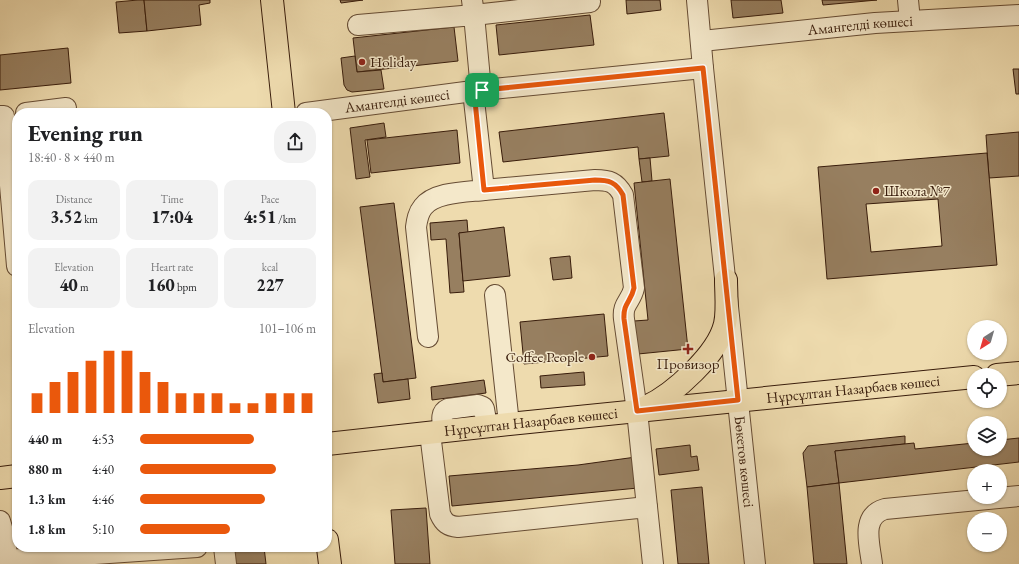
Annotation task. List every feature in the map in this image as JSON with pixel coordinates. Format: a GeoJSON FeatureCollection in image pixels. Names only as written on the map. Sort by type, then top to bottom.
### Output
{"type":"FeatureCollection","features":[{"type":"Feature","properties":{"kind":"main road"},"geometry":{"type":"LineString","coordinates":[[272,0],[283,108]]}},
{"type":"Feature","properties":{"kind":"main road"},"geometry":{"type":"LineString","coordinates":[[637,411],[662,399],[676,389],[715,347],[725,323],[726,280]]}},
{"type":"Feature","properties":{"kind":"main road"},"geometry":{"type":"LineString","coordinates":[[1007,374],[1019,373]]}},
{"type":"Feature","properties":{"kind":"main road","name":"Нұрсұлтан Назарбаев көшесі"},"geometry":{"type":"LineString","coordinates":[[332,443],[738,400],[967,378]]}},
{"type":"Feature","properties":{"kind":"main road"},"geometry":{"type":"LineString","coordinates":[[0,478],[12,477]]}},
{"type":"Feature","properties":{"kind":"main road"},"geometry":{"type":"LineString","coordinates":[[328,552],[330,564]]}},
{"type":"Feature","properties":{"kind":"street","name":"Бөкетов көшесі"},"geometry":{"type":"LineString","coordinates":[[697,0],[755,564]]}},
{"type":"Feature","properties":{"kind":"street"},"geometry":{"type":"LineString","coordinates":[[908,0],[910,21]]}},
{"type":"Feature","properties":{"kind":"street"},"geometry":{"type":"LineString","coordinates":[[358,25],[473,7],[590,2]]}},
{"type":"Feature","properties":{"kind":"street"},"geometry":{"type":"LineString","coordinates":[[473,7],[484,190]]}},
{"type":"Feature","properties":{"kind":"street","name":"Амангелді көшесі"},"geometry":{"type":"LineString","coordinates":[[702,41],[875,23],[1019,15]]}},
{"type":"Feature","properties":{"kind":"street","name":"Амангелді көшесі"},"geometry":{"type":"LineString","coordinates":[[332,110],[478,91],[703,68]]}},
{"type":"Feature","properties":{"kind":"street"},"geometry":{"type":"LineString","coordinates":[[7,115],[12,188]]}},
{"type":"Feature","properties":{"kind":"street"},"geometry":{"type":"LineString","coordinates":[[428,337],[416,228],[418,217],[422,208],[428,201],[443,195],[595,180],[605,180],[613,183],[619,188],[623,195],[634,288],[623,312],[637,411],[653,564]]}},
{"type":"Feature","properties":{"kind":"street"},"geometry":{"type":"LineString","coordinates":[[495,295],[509,424]]}},
{"type":"Feature","properties":{"kind":"street"},"geometry":{"type":"LineString","coordinates":[[437,432],[440,514],[446,524],[458,527],[647,507]]}},
{"type":"Feature","properties":{"kind":"street"},"geometry":{"type":"LineString","coordinates":[[872,564],[868,528],[870,521],[879,511],[885,509],[1019,496]]}},
{"type":"Feature","properties":{"kind":"street"},"geometry":{"type":"LineString","coordinates":[[0,521],[5,538],[8,562],[134,552]]}},
{"type":"Feature","properties":{"kind":"street"},"geometry":{"type":"LineString","coordinates":[[225,552],[226,564]]}},
{"type":"Feature","properties":{"kind":"building"},"geometry":{"type":"Polygon","coordinates":[[[144,0],[147,31],[119,33],[116,2],[144,0]]]}},
{"type":"Feature","properties":{"kind":"building"},"geometry":{"type":"Polygon","coordinates":[[[144,0],[210,0],[210,3],[199,5],[201,25],[147,31],[144,0]]]}},
{"type":"Feature","properties":{"kind":"building"},"geometry":{"type":"Polygon","coordinates":[[[340,0],[363,0],[341,3],[340,0]]]}},
{"type":"Feature","properties":{"kind":"building"},"geometry":{"type":"Polygon","coordinates":[[[626,0],[660,0],[661,10],[627,14],[626,0]]]}},
{"type":"Feature","properties":{"kind":"building"},"geometry":{"type":"Polygon","coordinates":[[[731,0],[781,0],[783,13],[733,18],[731,0]]]}},
{"type":"Feature","properties":{"kind":"building"},"geometry":{"type":"Polygon","coordinates":[[[822,0],[877,0],[823,5],[822,0]]]}},
{"type":"Feature","properties":{"kind":"building"},"geometry":{"type":"Polygon","coordinates":[[[590,15],[594,45],[499,55],[496,25],[590,15]]]}},
{"type":"Feature","properties":{"kind":"building"},"geometry":{"type":"Polygon","coordinates":[[[454,27],[458,61],[357,72],[353,38],[454,27]]]}},
{"type":"Feature","properties":{"kind":"building"},"geometry":{"type":"Polygon","coordinates":[[[68,48],[71,83],[0,90],[0,55],[68,48]]]}},
{"type":"Feature","properties":{"kind":"building"},"geometry":{"type":"Polygon","coordinates":[[[355,56],[357,72],[381,70],[384,89],[352,92],[347,90],[344,85],[341,58],[355,56]]]}},
{"type":"Feature","properties":{"kind":"building"},"geometry":{"type":"Polygon","coordinates":[[[1013,69],[1019,69],[1019,94],[1016,94],[1013,69]]]}},
{"type":"Feature","properties":{"kind":"building"},"geometry":{"type":"Polygon","coordinates":[[[664,113],[669,156],[639,159],[638,147],[503,162],[499,132],[664,113]]]}},
{"type":"Feature","properties":{"kind":"building"},"geometry":{"type":"Polygon","coordinates":[[[384,123],[386,137],[365,140],[370,177],[356,179],[350,128],[384,123]]]}},
{"type":"Feature","properties":{"kind":"building"},"geometry":{"type":"Polygon","coordinates":[[[457,130],[460,163],[371,173],[367,140],[457,130]]]}},
{"type":"Feature","properties":{"kind":"building"},"geometry":{"type":"Polygon","coordinates":[[[1019,132],[1019,176],[989,178],[986,135],[1019,132]]]}},
{"type":"Feature","properties":{"kind":"building"},"geometry":{"type":"Polygon","coordinates":[[[987,153],[997,265],[827,279],[818,167],[987,153]],[[938,199],[866,204],[871,252],[942,246],[938,199]]]}},
{"type":"Feature","properties":{"kind":"building"},"geometry":{"type":"Polygon","coordinates":[[[650,158],[652,181],[642,182],[639,159],[650,158]]]}},
{"type":"Feature","properties":{"kind":"building"},"geometry":{"type":"Polygon","coordinates":[[[670,179],[688,349],[638,354],[634,321],[648,320],[634,183],[670,179]]]}},
{"type":"Feature","properties":{"kind":"building"},"geometry":{"type":"Polygon","coordinates":[[[394,203],[416,378],[383,382],[360,207],[394,203]]]}},
{"type":"Feature","properties":{"kind":"building"},"geometry":{"type":"Polygon","coordinates":[[[467,220],[468,233],[459,233],[464,292],[450,293],[446,239],[431,240],[430,223],[467,220]]]}},
{"type":"Feature","properties":{"kind":"building"},"geometry":{"type":"Polygon","coordinates":[[[504,227],[510,276],[463,281],[459,233],[504,227]]]}},
{"type":"Feature","properties":{"kind":"building"},"geometry":{"type":"Polygon","coordinates":[[[570,256],[572,278],[553,280],[550,258],[570,256]]]}},
{"type":"Feature","properties":{"kind":"building"},"geometry":{"type":"Polygon","coordinates":[[[604,314],[608,356],[524,364],[520,322],[604,314]]]}},
{"type":"Feature","properties":{"kind":"building"},"geometry":{"type":"Polygon","coordinates":[[[584,372],[585,385],[541,388],[540,376],[584,372]]]}},
{"type":"Feature","properties":{"kind":"building"},"geometry":{"type":"Polygon","coordinates":[[[382,373],[383,382],[408,379],[410,399],[378,403],[374,374],[382,373]]]}},
{"type":"Feature","properties":{"kind":"building"},"geometry":{"type":"Polygon","coordinates":[[[484,380],[486,393],[432,400],[431,387],[484,380]]]}},
{"type":"Feature","properties":{"kind":"building"},"geometry":{"type":"Polygon","coordinates":[[[905,436],[905,444],[835,451],[839,483],[807,487],[803,453],[808,446],[905,436]]]}},
{"type":"Feature","properties":{"kind":"building"},"geometry":{"type":"Polygon","coordinates":[[[1019,438],[1019,462],[1002,464],[967,464],[967,468],[839,483],[835,451],[914,443],[915,449],[967,444],[967,456],[1007,456],[1007,439],[1019,438]]]}},
{"type":"Feature","properties":{"kind":"building"},"geometry":{"type":"Polygon","coordinates":[[[690,445],[691,457],[697,456],[699,470],[659,475],[656,449],[690,445]]]}},
{"type":"Feature","properties":{"kind":"building"},"geometry":{"type":"Polygon","coordinates":[[[636,457],[638,488],[452,506],[449,476],[578,465],[636,457]]]}},
{"type":"Feature","properties":{"kind":"building"},"geometry":{"type":"Polygon","coordinates":[[[839,483],[847,564],[814,564],[807,487],[839,483]]]}},
{"type":"Feature","properties":{"kind":"building"},"geometry":{"type":"Polygon","coordinates":[[[702,487],[709,564],[678,564],[671,490],[702,487]]]}},
{"type":"Feature","properties":{"kind":"building"},"geometry":{"type":"Polygon","coordinates":[[[426,508],[430,564],[395,564],[391,510],[426,508]]]}},
{"type":"Feature","properties":{"kind":"building"},"geometry":{"type":"Polygon","coordinates":[[[233,552],[265,552],[266,564],[234,564],[233,552]]]}},
{"type":"Feature","properties":{"kind":"place","name":"Holiday"},"geometry":{"type":"Point","coordinates":[362,62]}},
{"type":"Feature","properties":{"kind":"place","name":"Школа №7"},"geometry":{"type":"Point","coordinates":[876,191]}},
{"type":"Feature","properties":{"kind":"place","name":"Провизор"},"geometry":{"type":"Point","coordinates":[688,349]}},
{"type":"Feature","properties":{"kind":"place","name":"Coffee People"},"geometry":{"type":"Point","coordinates":[592,357]}},
{"type":"Feature","properties":{"kind":"route"},"geometry":{"type":"LineString","coordinates":[[703,68],[738,400],[637,411],[623,312],[634,288],[623,195],[619,188],[613,183],[605,180],[484,190],[474,91],[482,90],[703,68]]}}]}
